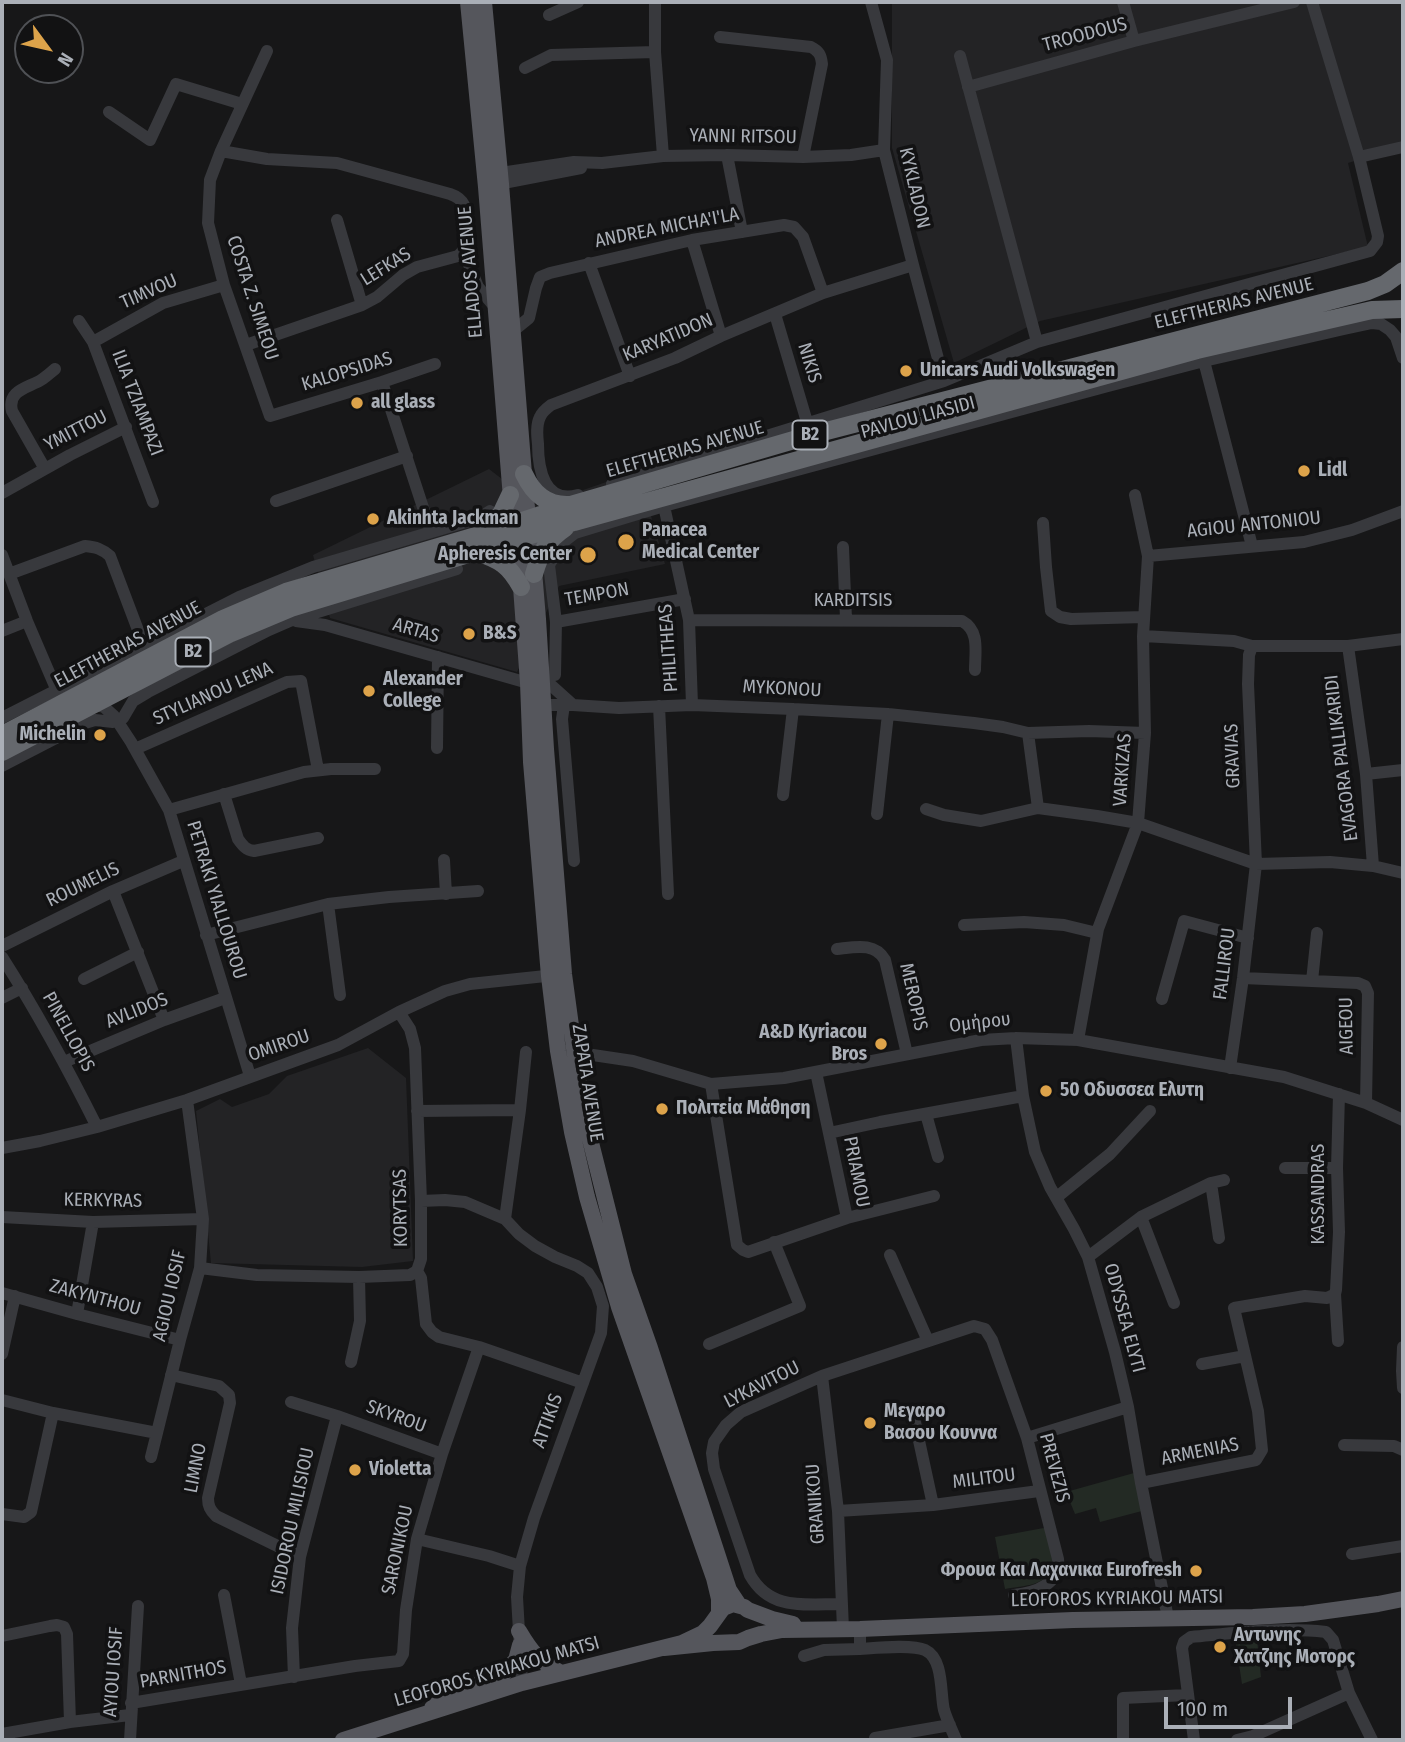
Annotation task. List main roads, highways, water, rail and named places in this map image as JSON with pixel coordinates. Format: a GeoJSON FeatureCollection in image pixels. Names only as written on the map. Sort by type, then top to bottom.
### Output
{"type":"FeatureCollection","features":[{"type":"Feature","properties":{"kind":"highway","name":"ELEFTHERIAS AVENUE"},"geometry":{"type":"LineString","coordinates":[[2,752],[229,634],[291,608],[522,529],[574,508],[824,432],[1368,291],[1385,284],[1403,271]]}},
{"type":"Feature","properties":{"kind":"highway","name":"ELEFTHERIAS AVENUE"},"geometry":{"type":"LineString","coordinates":[[574,508],[1001,410],[1197,350],[1354,313],[1403,309]]}},
{"type":"Feature","properties":{"kind":"highway"},"geometry":{"type":"LineString","coordinates":[[510,495],[501,514],[476,544],[505,564],[514,574],[528,580],[550,539],[574,508],[540,497],[531,488],[524,474]]}},
{"type":"Feature","properties":{"kind":"highway","name":"ELEFTHERIAS AVENUE"},"geometry":{"type":"LineString","coordinates":[[2,735],[223,619],[353,563],[476,544]]}},
{"type":"Feature","properties":{"kind":"main road","name":"ELLADOS AVENUE"},"geometry":{"type":"LineString","coordinates":[[468,2],[513,331],[524,474],[522,529]]}},
{"type":"Feature","properties":{"kind":"main road","name":"ELLADOS AVENUE"},"geometry":{"type":"LineString","coordinates":[[484,2],[493,180],[495,307],[510,495],[522,529]]}},
{"type":"Feature","properties":{"kind":"main road","name":"ZAPATA AVENUE"},"geometry":{"type":"LineString","coordinates":[[522,529],[542,679],[556,975]]}},
{"type":"Feature","properties":{"kind":"main road","name":"ZAPATA AVENUE"},"geometry":{"type":"LineString","coordinates":[[542,679],[531,762],[566,1051],[572,1132],[590,1209],[619,1307],[715,1578],[719,1599],[717,1616]]}},
{"type":"Feature","properties":{"kind":"main road","name":"ZAPATA AVENUE"},"geometry":{"type":"LineString","coordinates":[[566,1051],[624,1273],[729,1590],[743,1607]]}},
{"type":"Feature","properties":{"kind":"main road","name":"LEOFOROS KYRIAKOU MATSI"},"geometry":{"type":"LineString","coordinates":[[344,1740],[561,1673],[664,1648],[739,1642],[782,1630],[1073,1619],[1168,1618],[1242,1625],[1403,1600]]}},
{"type":"Feature","properties":{"kind":"main road","name":"LEOFOROS KYRIAKOU MATSI"},"geometry":{"type":"LineString","coordinates":[[664,1648],[698,1635],[710,1626],[728,1605],[743,1607],[772,1619],[844,1629]]}},
{"type":"Feature","properties":{"kind":"main road"},"geometry":{"type":"LineString","coordinates":[[743,1607],[754,1624],[748,1638]]}},
{"type":"Feature","properties":{"kind":"main road"},"geometry":{"type":"LineString","coordinates":[[717,1616],[716,1630],[730,1643]]}},
{"type":"Feature","properties":{"kind":"main road"},"geometry":{"type":"LineString","coordinates":[[425,1714],[450,1694],[505,1672],[516,1660],[520,1638],[545,1664],[561,1673]]}},
{"type":"Feature","properties":{"kind":"place","name":"Unicars Audi Volkswagen"},"geometry":{"type":"Point","coordinates":[906,371]}},
{"type":"Feature","properties":{"kind":"place","name":"all glass"},"geometry":{"type":"Point","coordinates":[357,403]}},
{"type":"Feature","properties":{"kind":"place","name":"Lidl"},"geometry":{"type":"Point","coordinates":[1304,471]}},
{"type":"Feature","properties":{"kind":"place","name":"Αkinhta Jackman"},"geometry":{"type":"Point","coordinates":[373,519]}},
{"type":"Feature","properties":{"kind":"place","name":"Panacea Medical Center"},"geometry":{"type":"Point","coordinates":[626,542]}},
{"type":"Feature","properties":{"kind":"place","name":"Apheresis Center"},"geometry":{"type":"Point","coordinates":[588,555]}},
{"type":"Feature","properties":{"kind":"place","name":"B&S"},"geometry":{"type":"Point","coordinates":[469,634]}},
{"type":"Feature","properties":{"kind":"place","name":"Alexander College"},"geometry":{"type":"Point","coordinates":[369,691]}},
{"type":"Feature","properties":{"kind":"place","name":"Michelin"},"geometry":{"type":"Point","coordinates":[100,735]}},
{"type":"Feature","properties":{"kind":"place","name":"A&D Kyriacou Bros"},"geometry":{"type":"Point","coordinates":[881,1044]}},
{"type":"Feature","properties":{"kind":"place","name":"50 Οδυσσεα Ελυτη"},"geometry":{"type":"Point","coordinates":[1046,1091]}},
{"type":"Feature","properties":{"kind":"place","name":"Πολιτεία Μάθηση"},"geometry":{"type":"Point","coordinates":[662,1109]}},
{"type":"Feature","properties":{"kind":"place","name":"Μεγαρο Βασου Κουννα"},"geometry":{"type":"Point","coordinates":[870,1423]}},
{"type":"Feature","properties":{"kind":"place","name":"Violetta"},"geometry":{"type":"Point","coordinates":[355,1470]}},
{"type":"Feature","properties":{"kind":"place","name":"Φρουα Και Λαχανικα Eurofresh"},"geometry":{"type":"Point","coordinates":[1196,1571]}},
{"type":"Feature","properties":{"kind":"place","name":"Αντωνης Χατζιης Μοτορς"},"geometry":{"type":"Point","coordinates":[1220,1647]}}]}
